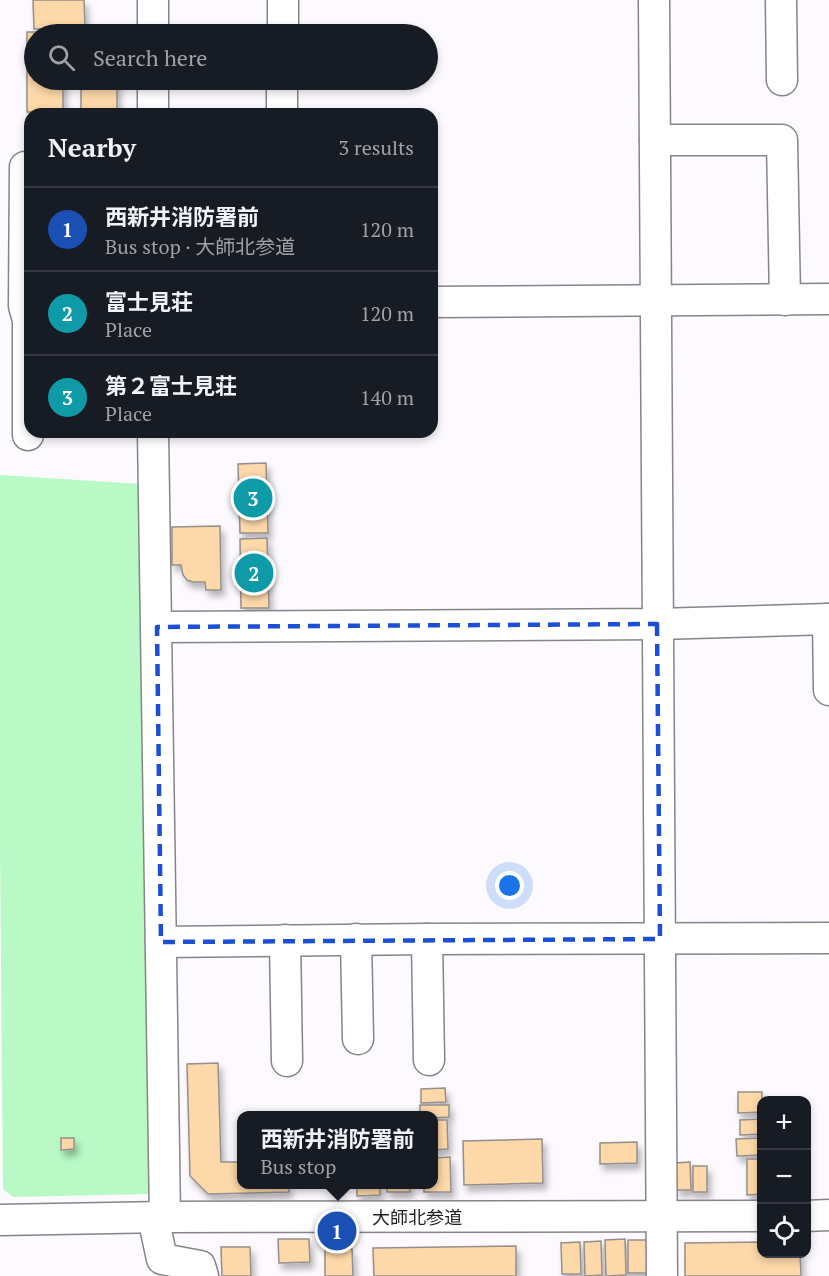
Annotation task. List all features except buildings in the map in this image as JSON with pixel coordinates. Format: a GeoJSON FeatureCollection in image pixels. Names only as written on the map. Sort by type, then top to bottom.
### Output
{"type":"FeatureCollection","features":[{"type":"Feature","properties":{"kind":"street"},"geometry":{"type":"LineString","coordinates":[[153,0],[153,24]]}},
{"type":"Feature","properties":{"kind":"street"},"geometry":{"type":"LineString","coordinates":[[283,0],[283,24]]}},
{"type":"Feature","properties":{"kind":"street"},"geometry":{"type":"LineString","coordinates":[[654,0],[662,1276]]}},
{"type":"Feature","properties":{"kind":"street"},"geometry":{"type":"LineString","coordinates":[[782,0],[782,80]]}},
{"type":"Feature","properties":{"kind":"street"},"geometry":{"type":"LineString","coordinates":[[153,90],[153,108]]}},
{"type":"Feature","properties":{"kind":"street"},"geometry":{"type":"LineString","coordinates":[[282,90],[282,108]]}},
{"type":"Feature","properties":{"kind":"street"},"geometry":{"type":"LineString","coordinates":[[656,140],[782,140],[785,300]]}},
{"type":"Feature","properties":{"kind":"street"},"geometry":{"type":"LineString","coordinates":[[18,306],[24,202]]}},
{"type":"Feature","properties":{"kind":"street"},"geometry":{"type":"LineString","coordinates":[[438,302],[829,299]]}},
{"type":"Feature","properties":{"kind":"street"},"geometry":{"type":"LineString","coordinates":[[153,438],[161,942],[159,1217],[162,1259],[200,1266],[203,1276]]}},
{"type":"Feature","properties":{"kind":"street"},"geometry":{"type":"LineString","coordinates":[[157,627],[657,624],[829,619],[829,690]]}},
{"type":"Feature","properties":{"kind":"street"},"geometry":{"type":"LineString","coordinates":[[161,942],[356,939],[829,938]]}},
{"type":"Feature","properties":{"kind":"street"},"geometry":{"type":"LineString","coordinates":[[356,939],[358,1039]]}},
{"type":"Feature","properties":{"kind":"street"},"geometry":{"type":"LineString","coordinates":[[427,939],[429,1060]]}},
{"type":"Feature","properties":{"kind":"street"},"geometry":{"type":"LineString","coordinates":[[285,940],[287,1061]]}},
{"type":"Feature","properties":{"kind":"street"},"geometry":{"type":"LineString","coordinates":[[811,1215],[829,1215]]}},
{"type":"Feature","properties":{"kind":"street","name":"大師北参道"},"geometry":{"type":"LineString","coordinates":[[0,1220],[159,1217],[757,1216]]}},
{"type":"Feature","properties":{"kind":"highlighted area"},"geometry":{"type":"Polygon","coordinates":[[[657,624],[660,939],[161,942],[157,627],[657,624]]]}},
{"type":"Feature","properties":{"kind":"green space"},"geometry":{"type":"Polygon","coordinates":[[[0,475],[141,484],[150,1194],[13,1197],[3,1189],[0,475]]]}},
{"type":"Feature","properties":{"kind":"place","name":"第２富士見荘"},"geometry":{"type":"Point","coordinates":[253,498]}},
{"type":"Feature","properties":{"kind":"place","name":"富士見荘"},"geometry":{"type":"Point","coordinates":[254,573]}},
{"type":"Feature","properties":{"kind":"place","name":"西新井消防署前"},"geometry":{"type":"Point","coordinates":[337,1231]}}]}
